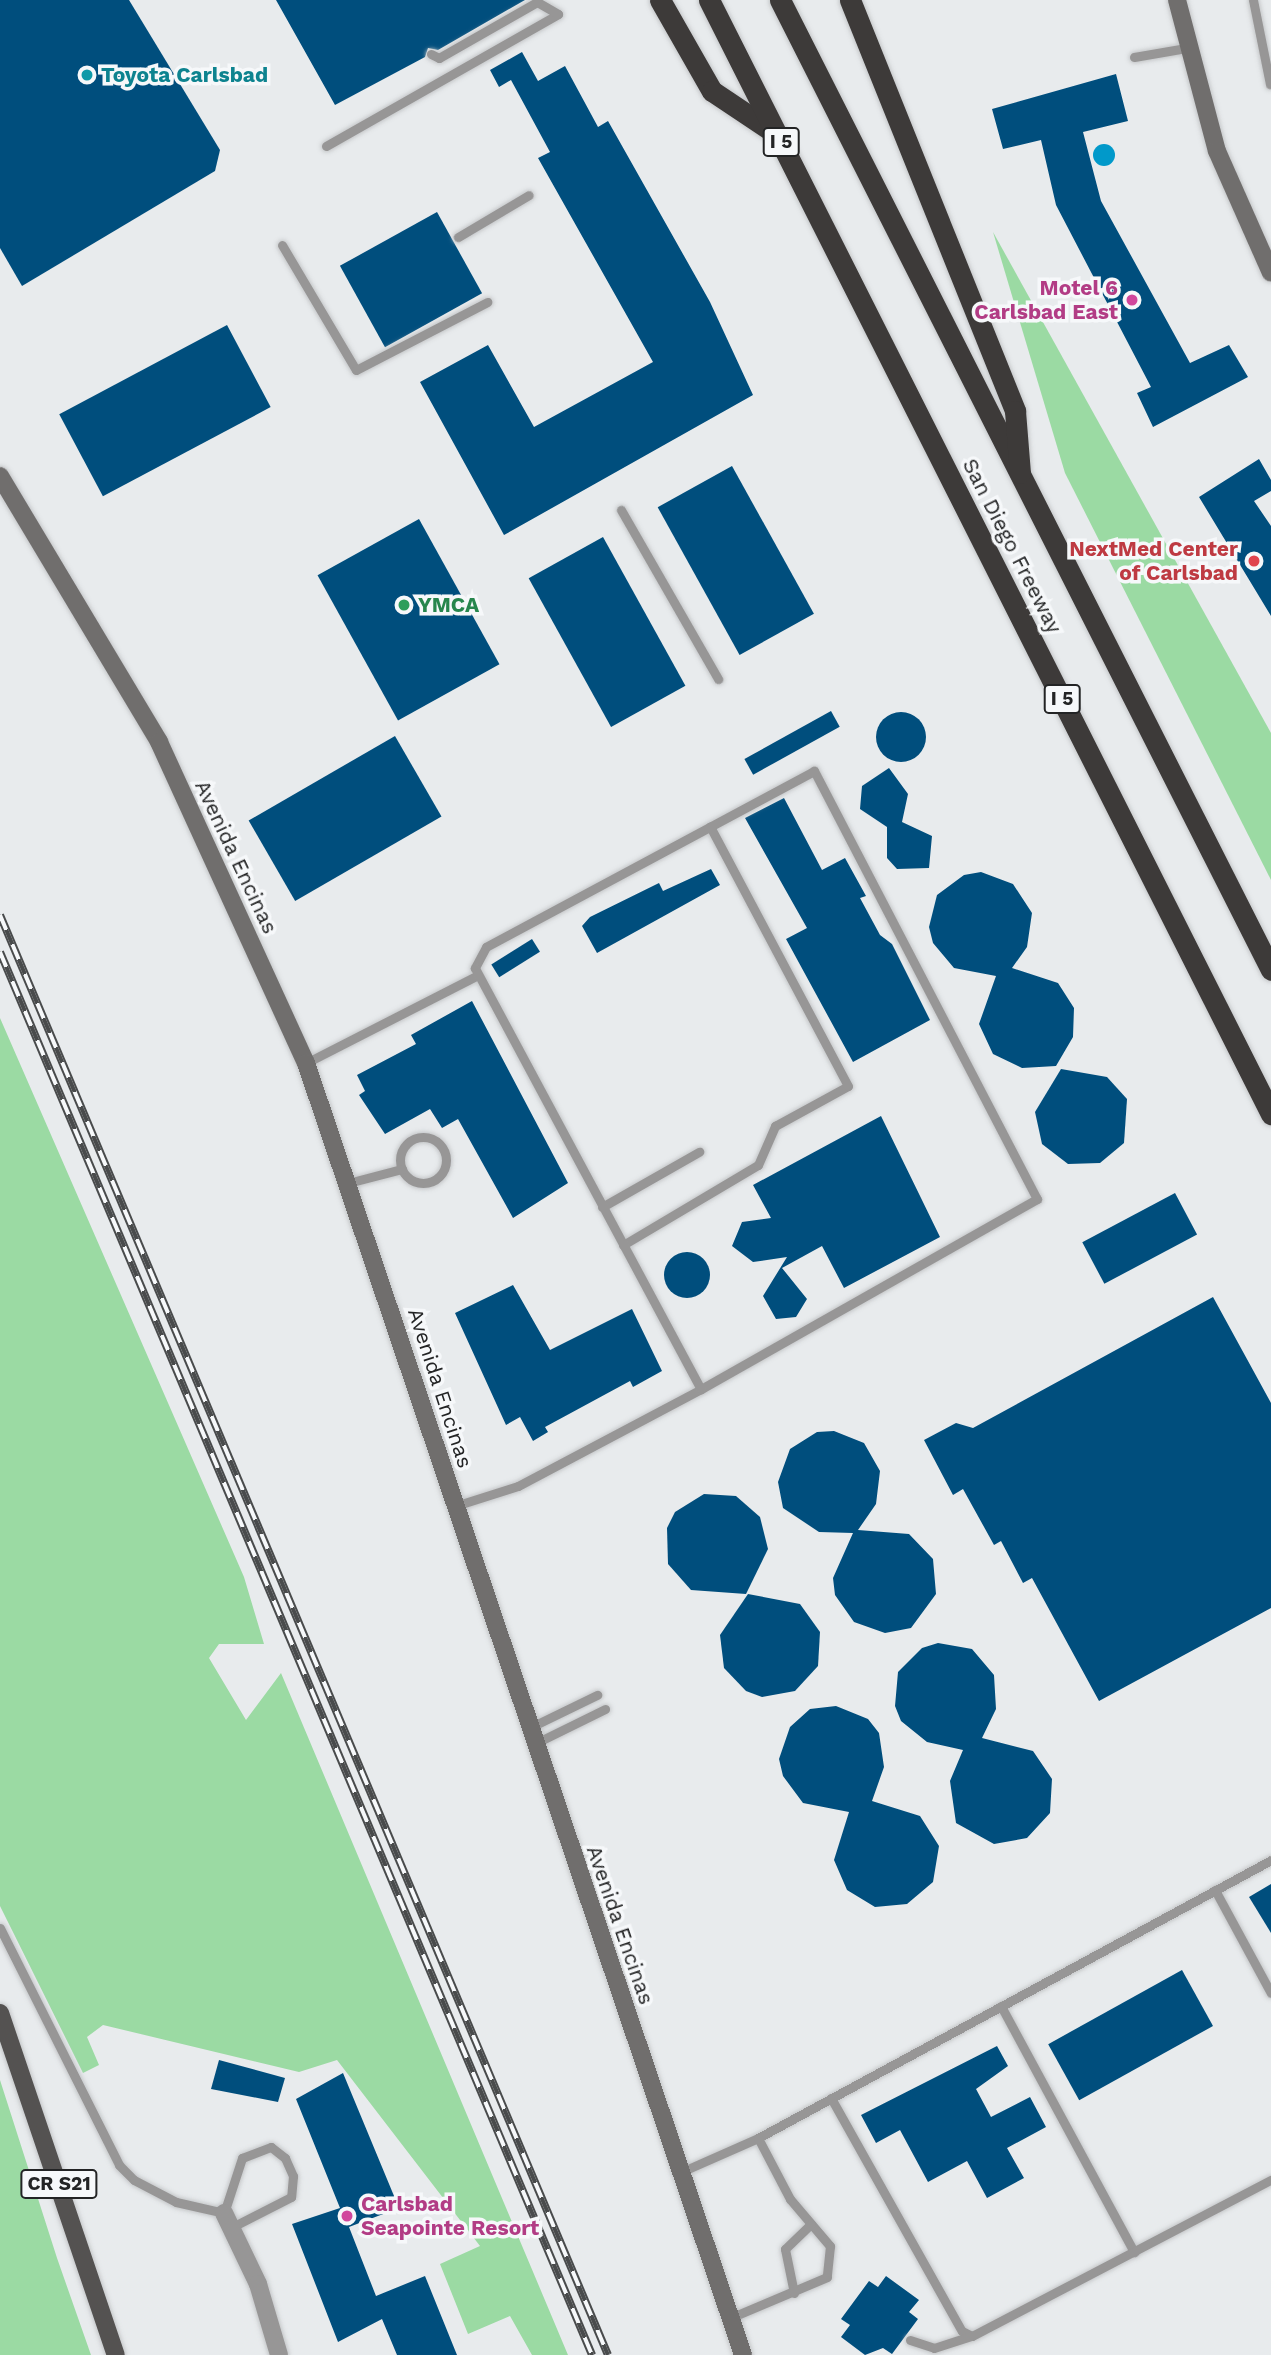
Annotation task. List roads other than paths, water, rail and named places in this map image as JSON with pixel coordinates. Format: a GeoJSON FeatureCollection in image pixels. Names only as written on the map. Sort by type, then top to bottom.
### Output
{"type":"FeatureCollection","features":[{"type":"Feature","properties":{"kind":"highway"},"geometry":{"type":"LineString","coordinates":[[660,0],[712,91],[777,134]]}},
{"type":"Feature","properties":{"kind":"highway","name":"San Diego Freeway"},"geometry":{"type":"LineString","coordinates":[[709,0],[1271,1114]]}},
{"type":"Feature","properties":{"kind":"highway","name":"San Diego Freeway"},"geometry":{"type":"LineString","coordinates":[[780,0],[1021,485],[1271,970]]}},
{"type":"Feature","properties":{"kind":"highway"},"geometry":{"type":"LineString","coordinates":[[850,0],[1015,411],[1021,485]]}},
{"type":"Feature","properties":{"kind":"main road","name":"CR S21"},"geometry":{"type":"LineString","coordinates":[[0,2013],[116,2355]]}},
{"type":"Feature","properties":{"kind":"street"},"geometry":{"type":"LineString","coordinates":[[1177,0],[1186,48],[1217,151],[1271,273]]}},
{"type":"Feature","properties":{"kind":"street","name":"Avenida Encinas"},"geometry":{"type":"LineString","coordinates":[[0,476],[159,742],[306,1063],[531,1736],[743,2355]]}},
{"type":"Feature","properties":{"kind":"street"},"geometry":{"type":"LineString","coordinates":[[228,2220],[258,2284],[279,2355]]}},
{"type":"Feature","properties":{"kind":"lane"},"geometry":{"type":"LineString","coordinates":[[1253,0],[1270,84]]}},
{"type":"Feature","properties":{"kind":"lane"},"geometry":{"type":"LineString","coordinates":[[326,146],[558,14],[537,2],[439,58],[431,54]]}},
{"type":"Feature","properties":{"kind":"lane"},"geometry":{"type":"LineString","coordinates":[[1134,57],[1186,48]]}},
{"type":"Feature","properties":{"kind":"lane"},"geometry":{"type":"LineString","coordinates":[[458,237],[529,195]]}},
{"type":"Feature","properties":{"kind":"lane"},"geometry":{"type":"LineString","coordinates":[[282,245],[356,370],[487,302]]}},
{"type":"Feature","properties":{"kind":"lane"},"geometry":{"type":"LineString","coordinates":[[621,510],[718,679]]}},
{"type":"Feature","properties":{"kind":"lane"},"geometry":{"type":"LineString","coordinates":[[454,1506],[518,1486],[701,1388],[1037,1199],[814,771],[486,947],[477,976],[701,1388]]}},
{"type":"Feature","properties":{"kind":"lane"},"geometry":{"type":"LineString","coordinates":[[623,1245],[758,1165],[775,1126],[848,1086],[710,826]]}},
{"type":"Feature","properties":{"kind":"lane"},"geometry":{"type":"LineString","coordinates":[[306,1063],[477,976]]}},
{"type":"Feature","properties":{"kind":"lane"},"geometry":{"type":"LineString","coordinates":[[425,1137],[443,1149],[444,1170],[433,1181],[419,1183],[402,1168],[401,1154],[410,1141],[425,1137]]}},
{"type":"Feature","properties":{"kind":"lane"},"geometry":{"type":"LineString","coordinates":[[602,1207],[699,1152]]}},
{"type":"Feature","properties":{"kind":"lane"},"geometry":{"type":"LineString","coordinates":[[348,1183],[402,1168]]}},
{"type":"Feature","properties":{"kind":"lane"},"geometry":{"type":"LineString","coordinates":[[531,1736],[597,1695]]}},
{"type":"Feature","properties":{"kind":"lane"},"geometry":{"type":"LineString","coordinates":[[531,1736],[605,1709]]}},
{"type":"Feature","properties":{"kind":"lane"},"geometry":{"type":"LineString","coordinates":[[681,2172],[758,2138],[1271,1860]]}},
{"type":"Feature","properties":{"kind":"lane"},"geometry":{"type":"LineString","coordinates":[[1215,1890],[1271,1993]]}},
{"type":"Feature","properties":{"kind":"lane"},"geometry":{"type":"LineString","coordinates":[[0,1928],[119,2165],[142,2186],[176,2202],[228,2220],[291,2197],[293,2176],[285,2158],[271,2147],[242,2158],[228,2220]]}},
{"type":"Feature","properties":{"kind":"lane"},"geometry":{"type":"LineString","coordinates":[[1001,2006],[1134,2252]]}},
{"type":"Feature","properties":{"kind":"lane"},"geometry":{"type":"LineString","coordinates":[[831,2098],[962,2332],[972,2336]]}},
{"type":"Feature","properties":{"kind":"lane"},"geometry":{"type":"LineString","coordinates":[[730,2318],[794,2293],[832,2268],[830,2246],[811,2224],[758,2138]]}},
{"type":"Feature","properties":{"kind":"lane"},"geometry":{"type":"LineString","coordinates":[[910,2340],[934,2348],[972,2336],[1271,2180]]}},
{"type":"Feature","properties":{"kind":"lane"},"geometry":{"type":"LineString","coordinates":[[794,2293],[785,2249],[811,2224]]}},
{"type":"Feature","properties":{"kind":"water"},"geometry":{"type":"Polygon","coordinates":[[[1100,144],[1108,144],[1115,151],[1115,159],[1108,166],[1100,166],[1093,159],[1093,151],[1100,144]]]}},
{"type":"Feature","properties":{"kind":"railway"},"geometry":{"type":"LineString","coordinates":[[0,915],[608,2355]]}},
{"type":"Feature","properties":{"kind":"railway"},"geometry":{"type":"LineString","coordinates":[[0,952],[592,2355]]}},
{"type":"Feature","properties":{"kind":"place","name":"Toyota Carlsbad"},"geometry":{"type":"Point","coordinates":[87,75]}},
{"type":"Feature","properties":{"kind":"place","name":"Motel 6 Carlsbad East"},"geometry":{"type":"Point","coordinates":[1132,300]}},
{"type":"Feature","properties":{"kind":"place","name":"NextMed Center of Carlsbad"},"geometry":{"type":"Point","coordinates":[1254,561]}},
{"type":"Feature","properties":{"kind":"place","name":"YMCA"},"geometry":{"type":"Point","coordinates":[404,605]}},
{"type":"Feature","properties":{"kind":"place","name":"Carlsbad Seapointe Resort"},"geometry":{"type":"Point","coordinates":[347,2216]}}]}
